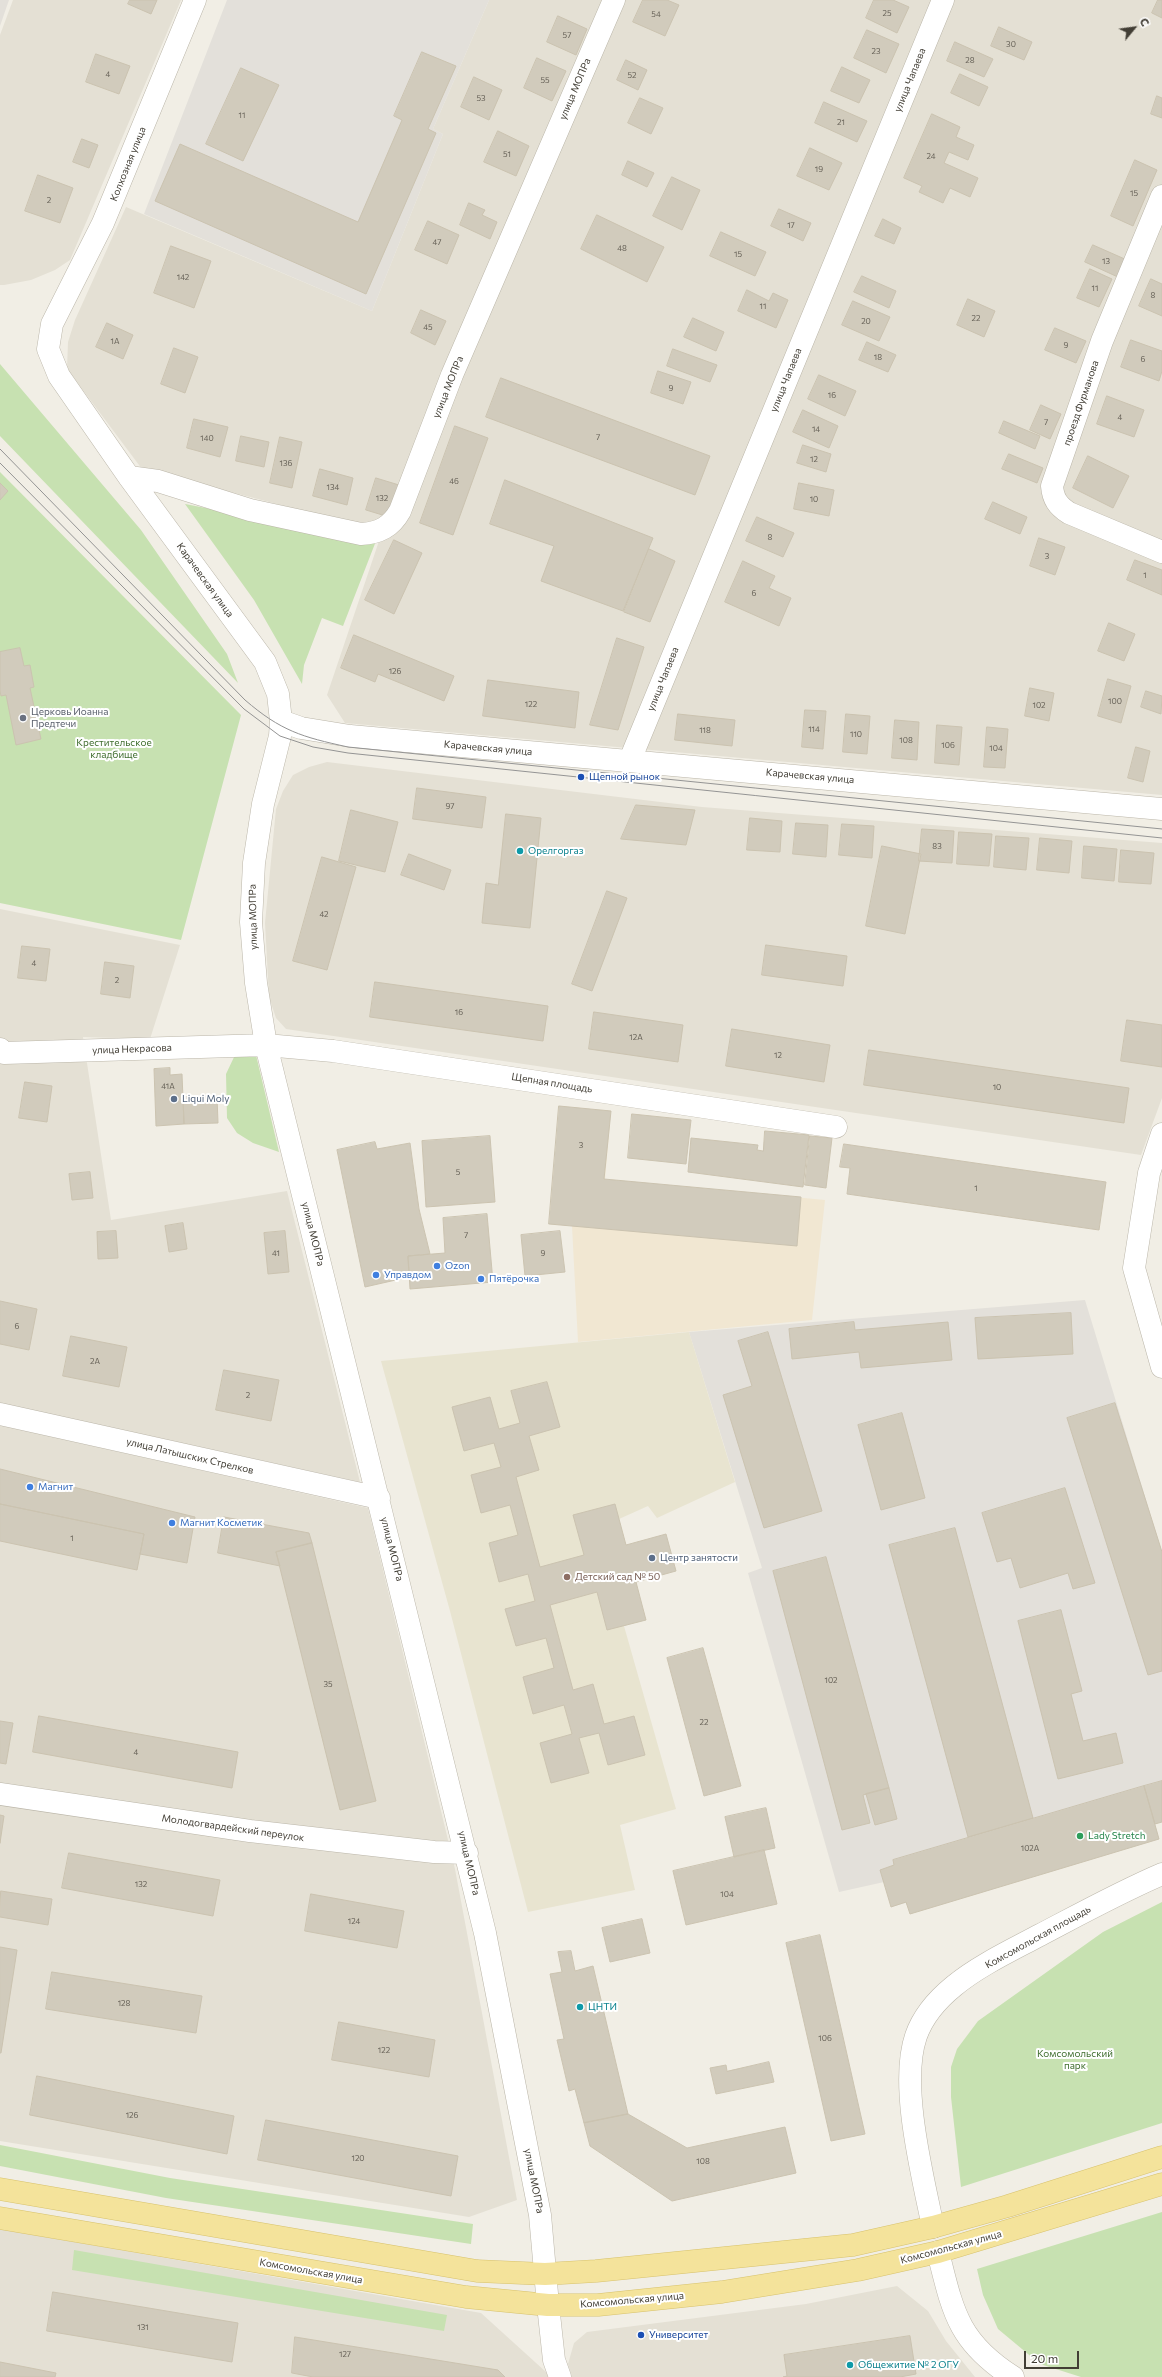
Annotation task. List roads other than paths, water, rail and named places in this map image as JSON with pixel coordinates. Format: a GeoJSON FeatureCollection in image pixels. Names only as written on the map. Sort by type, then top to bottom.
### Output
{"type":"FeatureCollection","features":[{"type":"Feature","properties":{"kind":"main road"},"geometry":{"type":"LineString","coordinates":[[0,2189],[477,2271],[545,2274],[723,2259],[853,2245],[933,2227],[1008,2206],[1162,2157]]}},
{"type":"Feature","properties":{"kind":"main road","name":"Комсомольская улица"},"geometry":{"type":"LineString","coordinates":[[0,2218],[466,2297],[548,2305],[598,2305],[722,2292],[858,2270],[938,2252],[1162,2184]]}},
{"type":"Feature","properties":{"kind":"street","name":"Колхозная улица"},"geometry":{"type":"LineString","coordinates":[[52,324],[103,223],[196,0]]}},
{"type":"Feature","properties":{"kind":"street","name":"улица МОПРа"},"geometry":{"type":"LineString","coordinates":[[129,476],[158,481],[250,510],[361,534],[372,533],[392,524],[400,512],[452,375],[614,0]]}},
{"type":"Feature","properties":{"kind":"street","name":"улица Чапаева"},"geometry":{"type":"LineString","coordinates":[[630,760],[943,0]]}},
{"type":"Feature","properties":{"kind":"street","name":"проезд Фурманова"},"geometry":{"type":"LineString","coordinates":[[1162,196],[1102,341],[1052,486],[1053,497],[1060,507],[1069,513],[1162,552]]}},
{"type":"Feature","properties":{"kind":"street","name":"Карачевская улица"},"geometry":{"type":"LineString","coordinates":[[52,324],[48,349],[59,376],[129,476],[265,662],[278,694],[281,721],[301,728],[350,736],[1162,809]]}},
{"type":"Feature","properties":{"kind":"street","name":"улица МОПРа"},"geometry":{"type":"LineString","coordinates":[[281,721],[280,736],[263,804],[254,863],[251,922],[256,983],[266,1045],[380,1498],[467,1853],[485,1933],[540,2215],[554,2360],[560,2377]]}},
{"type":"Feature","properties":{"kind":"street","name":"улица Некрасова"},"geometry":{"type":"LineString","coordinates":[[1,1053],[266,1045]]}},
{"type":"Feature","properties":{"kind":"street","name":"Щепная площадь"},"geometry":{"type":"LineString","coordinates":[[266,1045],[333,1051],[836,1127]]}},
{"type":"Feature","properties":{"kind":"street"},"geometry":{"type":"LineString","coordinates":[[1162,1134],[1149,1173],[1134,1268],[1162,1367]]}},
{"type":"Feature","properties":{"kind":"street","name":"улица Латышских Стрелков"},"geometry":{"type":"LineString","coordinates":[[0,1414],[380,1498]]}},
{"type":"Feature","properties":{"kind":"street","name":"Молодогвардейский переулок"},"geometry":{"type":"LineString","coordinates":[[0,1794],[250,1831],[434,1852],[467,1853]]}},
{"type":"Feature","properties":{"kind":"street","name":"Комсомольская площадь"},"geometry":{"type":"LineString","coordinates":[[933,2227],[915,2133],[910,2072],[916,2036],[928,2012],[955,1986],[1009,1951],[1081,1913],[1162,1874]]}},
{"type":"Feature","properties":{"kind":"street"},"geometry":{"type":"LineString","coordinates":[[938,2252],[948,2294],[958,2319],[971,2343],[994,2365],[1013,2377]]}},
{"type":"Feature","properties":{"kind":"tram line"},"geometry":{"type":"LineString","coordinates":[[0,449],[245,700],[258,711],[281,726],[305,736],[348,747],[1162,829]]}},
{"type":"Feature","properties":{"kind":"tram line"},"geometry":{"type":"LineString","coordinates":[[0,463],[244,709],[280,736],[313,747],[348,753],[1162,838]]}},
{"type":"Feature","properties":{"kind":"place","name":"Церковь Иоанна Предтечи"},"geometry":{"type":"Point","coordinates":[23,718]}},
{"type":"Feature","properties":{"kind":"place","name":"Щепной рынок"},"geometry":{"type":"Point","coordinates":[581,777]}},
{"type":"Feature","properties":{"kind":"place","name":"Орелгоргаз"},"geometry":{"type":"Point","coordinates":[520,851]}},
{"type":"Feature","properties":{"kind":"place","name":"Liqui Moly"},"geometry":{"type":"Point","coordinates":[174,1099]}},
{"type":"Feature","properties":{"kind":"place","name":"Ozon"},"geometry":{"type":"Point","coordinates":[437,1266]}},
{"type":"Feature","properties":{"kind":"place","name":"Управдом"},"geometry":{"type":"Point","coordinates":[376,1275]}},
{"type":"Feature","properties":{"kind":"place","name":"Пятёрочка"},"geometry":{"type":"Point","coordinates":[481,1279]}},
{"type":"Feature","properties":{"kind":"place","name":"Магнит"},"geometry":{"type":"Point","coordinates":[30,1487]}},
{"type":"Feature","properties":{"kind":"place","name":"Магнит Косметик"},"geometry":{"type":"Point","coordinates":[172,1523]}},
{"type":"Feature","properties":{"kind":"place","name":"Центр занятости"},"geometry":{"type":"Point","coordinates":[652,1558]}},
{"type":"Feature","properties":{"kind":"place","name":"Детский сад № 50"},"geometry":{"type":"Point","coordinates":[567,1577]}},
{"type":"Feature","properties":{"kind":"place","name":"Lady Stretch"},"geometry":{"type":"Point","coordinates":[1080,1836]}},
{"type":"Feature","properties":{"kind":"place","name":"ЦНТИ"},"geometry":{"type":"Point","coordinates":[580,2007]}},
{"type":"Feature","properties":{"kind":"place","name":"Университет"},"geometry":{"type":"Point","coordinates":[641,2335]}},
{"type":"Feature","properties":{"kind":"place","name":"Общежитие № 2 ОГУ"},"geometry":{"type":"Point","coordinates":[850,2365]}},
{"type":"Feature","properties":{"kind":"park label","name":"Крестительское кладбище"},"geometry":{"type":"Point","coordinates":[114,748]}},
{"type":"Feature","properties":{"kind":"park label","name":"Комсомольский парк"},"geometry":{"type":"Point","coordinates":[1075,2060]}}]}
